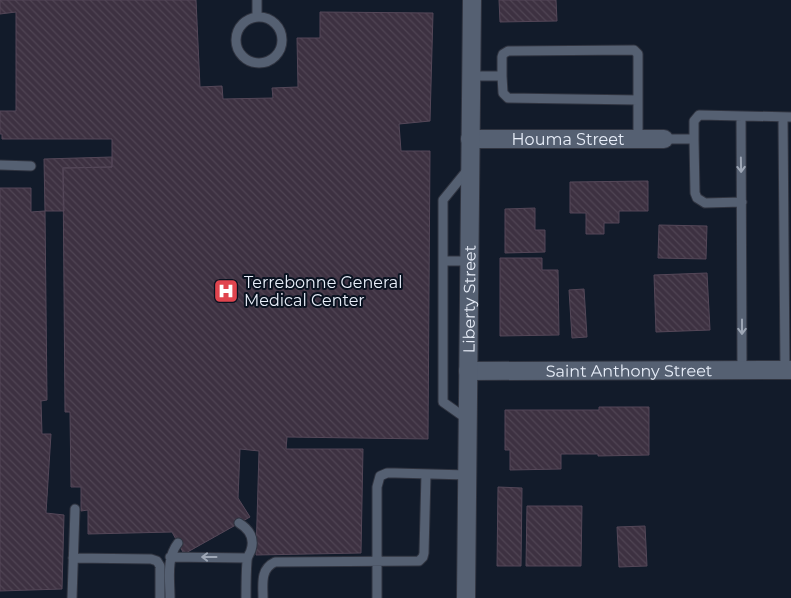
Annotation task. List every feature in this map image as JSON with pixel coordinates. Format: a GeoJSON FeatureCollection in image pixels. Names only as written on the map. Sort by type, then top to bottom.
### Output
{"type":"FeatureCollection","features":[{"type":"Feature","properties":{"kind":"street","name":"Liberty Street"},"geometry":{"type":"LineString","coordinates":[[466,598],[472,0]]}},
{"type":"Feature","properties":{"kind":"street","name":"Houma Street"},"geometry":{"type":"LineString","coordinates":[[470,140],[664,139]]}},
{"type":"Feature","properties":{"kind":"street","name":"Saint Anthony Street"},"geometry":{"type":"LineString","coordinates":[[468,371],[788,370]]}},
{"type":"Feature","properties":{"kind":"lane"},"geometry":{"type":"LineString","coordinates":[[257,0],[257,16]]}},
{"type":"Feature","properties":{"kind":"lane"},"geometry":{"type":"LineString","coordinates":[[257,16],[272,20],[281,32],[283,39],[278,54],[273,59],[258,63],[244,58],[236,44],[238,29],[250,18],[257,16]]}},
{"type":"Feature","properties":{"kind":"lane"},"geometry":{"type":"LineString","coordinates":[[638,100],[508,98],[503,93],[502,57],[508,51],[634,50],[638,54],[638,100],[638,139]]}},
{"type":"Feature","properties":{"kind":"lane"},"geometry":{"type":"LineString","coordinates":[[471,76],[502,76]]}},
{"type":"Feature","properties":{"kind":"lane"},"geometry":{"type":"LineString","coordinates":[[742,202],[705,203],[697,198],[695,193],[694,121],[699,116],[787,117],[788,370]]}},
{"type":"Feature","properties":{"kind":"lane"},"geometry":{"type":"LineString","coordinates":[[741,116],[742,370]]}},
{"type":"Feature","properties":{"kind":"lane"},"geometry":{"type":"LineString","coordinates":[[664,139],[694,139]]}},
{"type":"Feature","properties":{"kind":"lane"},"geometry":{"type":"LineString","coordinates":[[0,165],[31,166]]}},
{"type":"Feature","properties":{"kind":"lane"},"geometry":{"type":"LineString","coordinates":[[467,419],[443,402],[443,200],[470,166]]}},
{"type":"Feature","properties":{"kind":"lane"},"geometry":{"type":"LineString","coordinates":[[444,261],[469,261]]}},
{"type":"Feature","properties":{"kind":"lane"},"geometry":{"type":"LineString","coordinates":[[377,598],[377,487],[380,476],[387,473],[467,475]]}},
{"type":"Feature","properties":{"kind":"lane"},"geometry":{"type":"LineString","coordinates":[[263,598],[264,573],[270,564],[275,562],[419,561],[423,557],[426,474]]}},
{"type":"Feature","properties":{"kind":"lane"},"geometry":{"type":"LineString","coordinates":[[72,598],[75,509]]}},
{"type":"Feature","properties":{"kind":"lane"},"geometry":{"type":"LineString","coordinates":[[239,523],[246,527],[250,533],[252,543],[251,551],[247,558],[246,598]]}},
{"type":"Feature","properties":{"kind":"lane"},"geometry":{"type":"LineString","coordinates":[[170,598],[170,557],[172,550],[178,543]]}},
{"type":"Feature","properties":{"kind":"lane"},"geometry":{"type":"LineString","coordinates":[[170,557],[247,558]]}},
{"type":"Feature","properties":{"kind":"lane"},"geometry":{"type":"LineString","coordinates":[[73,558],[151,559],[157,561],[160,566],[160,598]]}},
{"type":"Feature","properties":{"kind":"building","name":"Terrebonne General Medical Center"},"geometry":{"type":"Polygon","coordinates":[[[0,0],[196,0],[200,87],[222,86],[223,99],[273,98],[272,88],[298,87],[297,38],[320,38],[320,12],[433,13],[430,121],[399,124],[401,151],[430,151],[428,439],[287,437],[286,449],[363,449],[361,553],[256,555],[259,451],[240,449],[238,498],[250,517],[184,554],[172,532],[88,534],[88,510],[81,511],[81,487],[71,487],[70,412],[65,412],[63,168],[112,167],[112,139],[2,139],[2,134],[0,134],[0,111],[16,111],[16,12],[0,14],[0,0]]]}},
{"type":"Feature","properties":{"kind":"building"},"geometry":{"type":"Polygon","coordinates":[[[499,0],[556,0],[557,21],[500,22],[499,0]]]}},
{"type":"Feature","properties":{"kind":"building"},"geometry":{"type":"Polygon","coordinates":[[[112,157],[112,167],[63,168],[64,211],[45,211],[44,159],[112,157]]]}},
{"type":"Feature","properties":{"kind":"building"},"geometry":{"type":"Polygon","coordinates":[[[648,181],[648,211],[619,211],[619,223],[604,223],[604,234],[586,234],[586,213],[570,213],[570,182],[648,181]]]}},
{"type":"Feature","properties":{"kind":"building"},"geometry":{"type":"Polygon","coordinates":[[[0,188],[31,188],[31,212],[45,211],[47,400],[41,401],[42,434],[51,434],[46,513],[64,515],[62,589],[0,591],[0,188]]]}},
{"type":"Feature","properties":{"kind":"building"},"geometry":{"type":"Polygon","coordinates":[[[535,208],[535,230],[545,230],[545,252],[505,253],[505,209],[535,208]]]}},
{"type":"Feature","properties":{"kind":"building"},"geometry":{"type":"Polygon","coordinates":[[[659,225],[707,226],[706,259],[658,258],[659,225]]]}},
{"type":"Feature","properties":{"kind":"building"},"geometry":{"type":"Polygon","coordinates":[[[500,258],[542,258],[542,270],[558,270],[559,335],[500,336],[500,258]]]}},
{"type":"Feature","properties":{"kind":"building"},"geometry":{"type":"Polygon","coordinates":[[[707,273],[710,330],[656,332],[654,275],[707,273]]]}},
{"type":"Feature","properties":{"kind":"building"},"geometry":{"type":"Polygon","coordinates":[[[584,289],[587,337],[572,338],[569,290],[584,289]]]}},
{"type":"Feature","properties":{"kind":"building"},"geometry":{"type":"Polygon","coordinates":[[[599,407],[649,407],[649,455],[598,456],[598,454],[561,454],[561,469],[510,470],[510,450],[505,450],[505,410],[599,410],[599,407]]]}},
{"type":"Feature","properties":{"kind":"building"},"geometry":{"type":"Polygon","coordinates":[[[498,487],[522,488],[521,566],[497,566],[498,487]]]}},
{"type":"Feature","properties":{"kind":"building"},"geometry":{"type":"Polygon","coordinates":[[[527,506],[582,506],[581,566],[526,566],[527,506]]]}},
{"type":"Feature","properties":{"kind":"building"},"geometry":{"type":"Polygon","coordinates":[[[645,526],[647,566],[619,567],[617,527],[645,526]]]}},
{"type":"Feature","properties":{"kind":"place","name":"Terrebonne General Medical Center"},"geometry":{"type":"Point","coordinates":[226,291]}}]}
